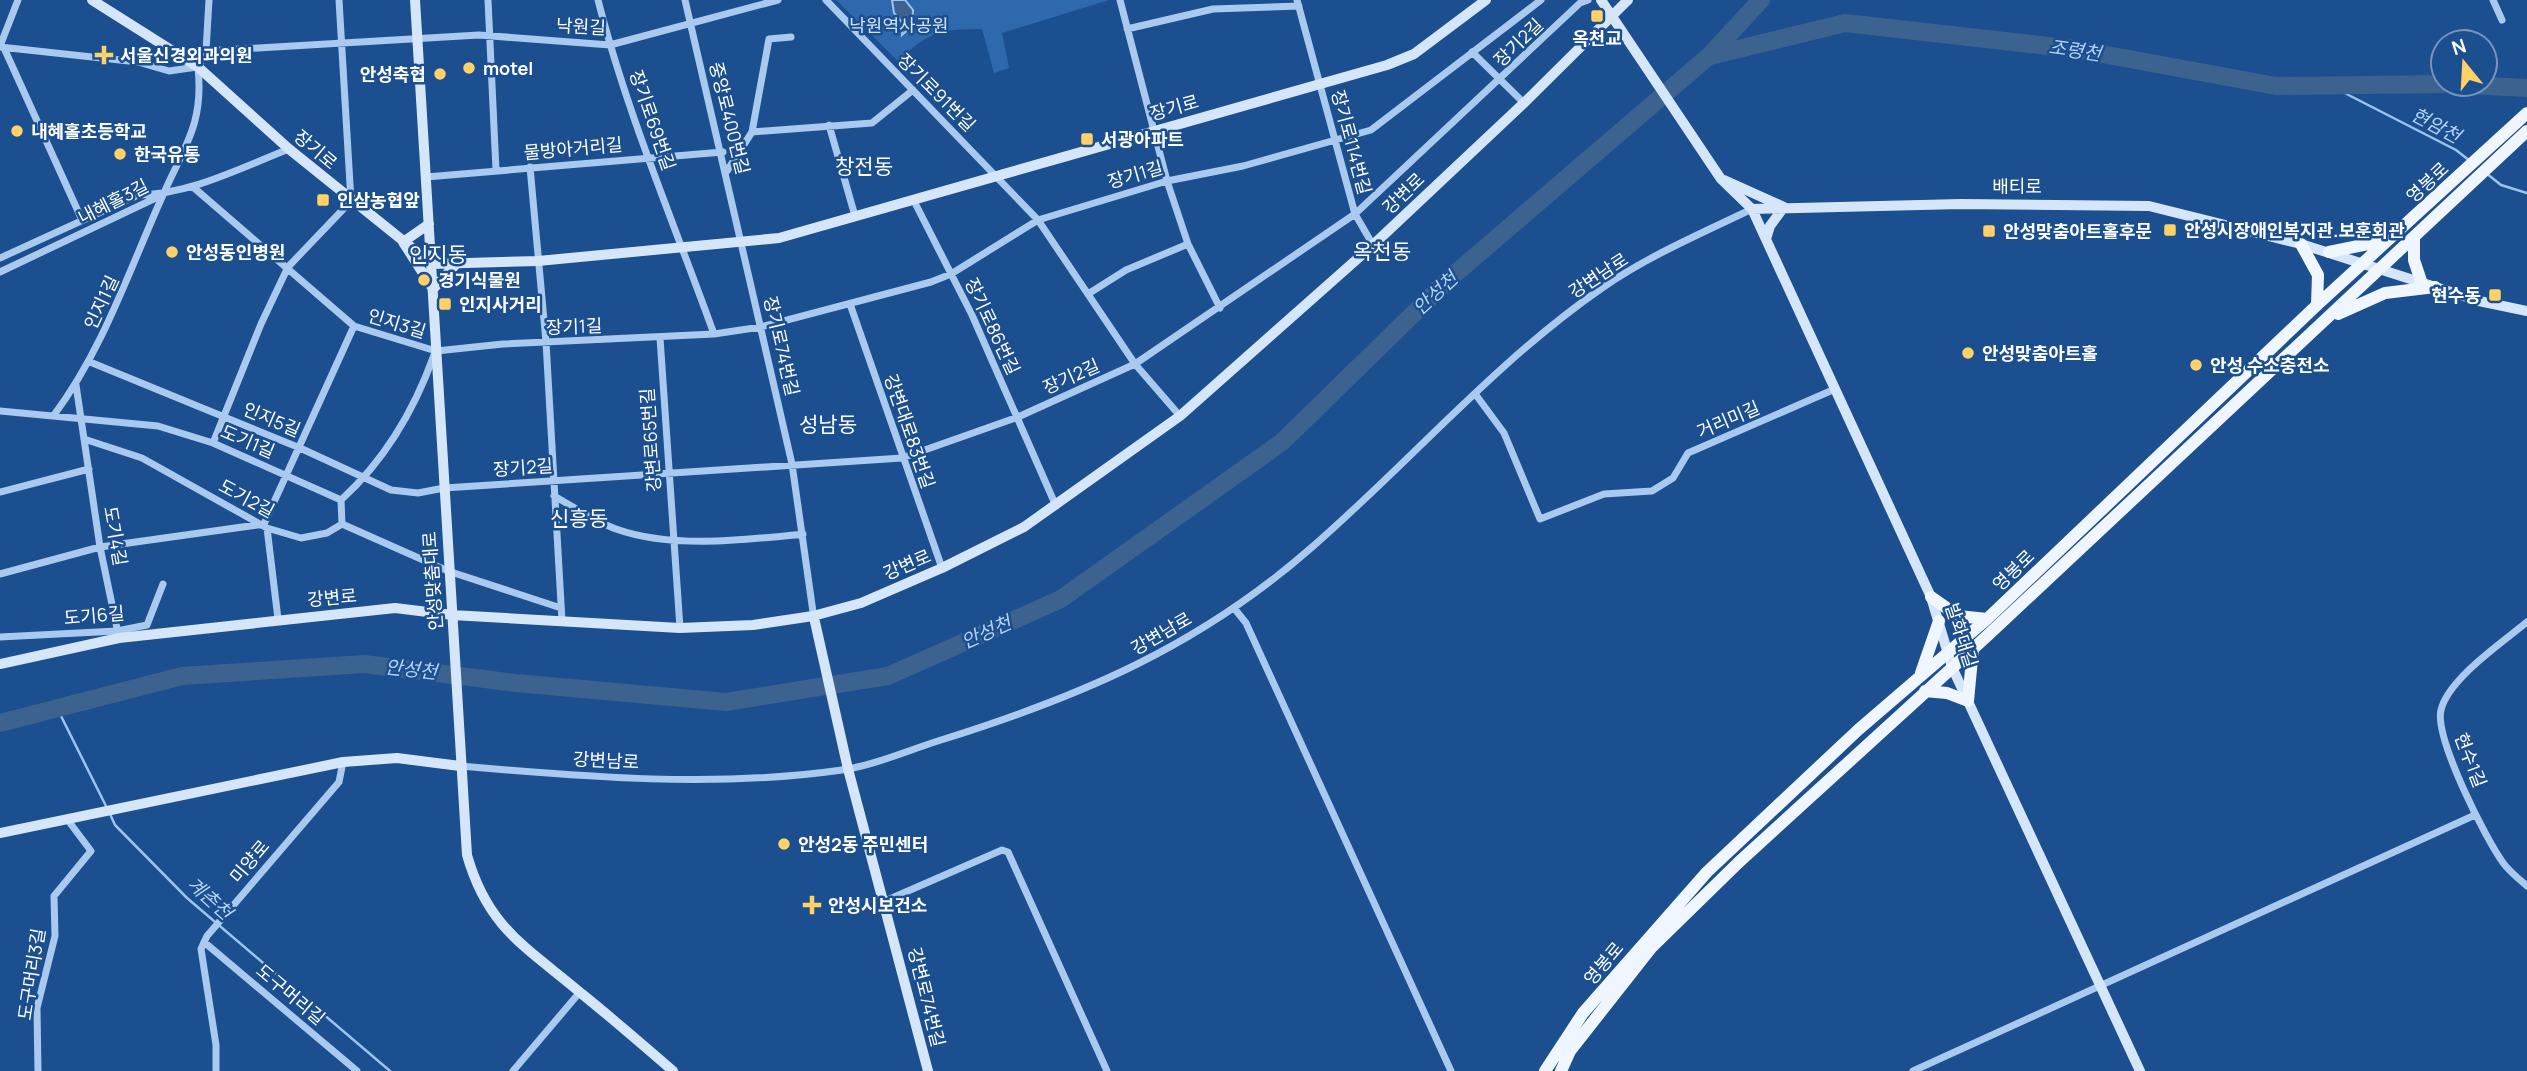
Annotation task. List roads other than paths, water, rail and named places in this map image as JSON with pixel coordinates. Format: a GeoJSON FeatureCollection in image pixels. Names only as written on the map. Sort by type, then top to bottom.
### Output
{"type":"FeatureCollection","features":[{"type":"Feature","properties":{"kind":"main road","name":"장기로"},"geometry":{"type":"LineString","coordinates":[[92,0],[198,67],[289,149],[432,264],[538,261],[779,238],[1387,65],[1414,54],[1486,0]]}},
{"type":"Feature","properties":{"kind":"main road","name":"안성맞춤대로"},"geometry":{"type":"LineString","coordinates":[[415,0],[463,830],[475,884],[490,911],[520,945],[673,1071]]}},
{"type":"Feature","properties":{"kind":"main road"},"geometry":{"type":"LineString","coordinates":[[1601,0],[1721,179],[1737,191],[1752,209]]}},
{"type":"Feature","properties":{"kind":"main road","name":"강변로"},"geometry":{"type":"LineString","coordinates":[[0,664],[118,634],[395,608],[452,618],[680,628],[814,619],[861,603],[942,568],[1024,527],[1180,416],[1373,245],[1524,103],[1628,0]]}},
{"type":"Feature","properties":{"kind":"main road","name":"영봉로"},"geometry":{"type":"LineString","coordinates":[[1545,1071],[1583,1013],[1707,872],[1858,730],[1987,619],[2317,305],[2527,113]]}},
{"type":"Feature","properties":{"kind":"main road","name":"영봉로"},"geometry":{"type":"LineString","coordinates":[[1561,1071],[1578,1042],[1651,948],[1758,844],[1973,648],[2527,131]]}},
{"type":"Feature","properties":{"kind":"main road"},"geometry":{"type":"LineString","coordinates":[[1737,191],[1784,207],[1770,226],[1766,239]]}},
{"type":"Feature","properties":{"kind":"main road","name":"배티로"},"geometry":{"type":"LineString","coordinates":[[1752,209],[1987,204],[2149,206],[2301,244],[2429,285],[2527,311]]}},
{"type":"Feature","properties":{"kind":"main road","name":"발화대길"},"geometry":{"type":"LineString","coordinates":[[1752,209],[1931,597],[1952,667],[2103,986],[2140,1071]]}},
{"type":"Feature","properties":{"kind":"main road"},"geometry":{"type":"LineString","coordinates":[[429,224],[403,242],[433,289],[457,264]]}},
{"type":"Feature","properties":{"kind":"main road"},"geometry":{"type":"LineString","coordinates":[[2322,322],[2385,293],[2429,285],[2414,260],[2414,238]]}},
{"type":"Feature","properties":{"kind":"main road"},"geometry":{"type":"LineString","coordinates":[[2329,253],[2388,240]]}},
{"type":"Feature","properties":{"kind":"main road"},"geometry":{"type":"LineString","coordinates":[[2301,244],[2318,275],[2317,305]]}},
{"type":"Feature","properties":{"kind":"main road"},"geometry":{"type":"LineString","coordinates":[[1931,597],[1958,616],[1987,619]]}},
{"type":"Feature","properties":{"kind":"main road","name":"강변로74번길"},"geometry":{"type":"LineString","coordinates":[[814,619],[848,769],[928,1071]]}},
{"type":"Feature","properties":{"kind":"main road"},"geometry":{"type":"LineString","coordinates":[[1920,676],[1939,621]]}},
{"type":"Feature","properties":{"kind":"main road"},"geometry":{"type":"LineString","coordinates":[[1925,691],[1947,693],[1968,701],[1973,648]]}},
{"type":"Feature","properties":{"kind":"main road"},"geometry":{"type":"LineString","coordinates":[[0,834],[343,762],[397,758],[459,761]]}},
{"type":"Feature","properties":{"kind":"street"},"geometry":{"type":"LineString","coordinates":[[18,0],[1,47],[82,220]]}},
{"type":"Feature","properties":{"kind":"street"},"geometry":{"type":"LineString","coordinates":[[1,47],[138,62],[169,71],[198,67],[206,51],[209,0]]}},
{"type":"Feature","properties":{"kind":"street"},"geometry":{"type":"LineString","coordinates":[[214,443],[261,324],[288,267],[351,201],[339,0]]}},
{"type":"Feature","properties":{"kind":"street"},"geometry":{"type":"LineString","coordinates":[[488,0],[496,170]]}},
{"type":"Feature","properties":{"kind":"street","name":"장기로69번길"},"geometry":{"type":"LineString","coordinates":[[598,0],[610,45],[648,156],[683,248]]}},
{"type":"Feature","properties":{"kind":"street","name":"중앙로400번길"},"geometry":{"type":"LineString","coordinates":[[685,0],[743,243]]}},
{"type":"Feature","properties":{"kind":"street","name":"낙원길"},"geometry":{"type":"LineString","coordinates":[[206,51],[491,36],[610,45],[778,0]]}},
{"type":"Feature","properties":{"kind":"street","name":"장기로91번길"},"geometry":{"type":"LineString","coordinates":[[826,0],[1038,220],[1135,364],[1180,416]]}},
{"type":"Feature","properties":{"kind":"street"},"geometry":{"type":"LineString","coordinates":[[1120,0],[1167,181],[1188,244],[1220,308]]}},
{"type":"Feature","properties":{"kind":"street","name":"장기1길"},"geometry":{"type":"LineString","coordinates":[[436,351],[546,342],[714,334],[761,327],[931,282],[951,274],[1038,220],[1167,181],[1243,166],[1371,130],[1541,0]]}},
{"type":"Feature","properties":{"kind":"street","name":"장기2길"},"geometry":{"type":"LineString","coordinates":[[444,488],[902,458],[1018,417],[1135,364],[1355,214],[1502,80],[1580,3],[1588,0]]}},
{"type":"Feature","properties":{"kind":"street"},"geometry":{"type":"LineString","coordinates":[[2493,0],[2502,20]]}},
{"type":"Feature","properties":{"kind":"street"},"geometry":{"type":"LineString","coordinates":[[1128,29],[1213,9],[1298,3]]}},
{"type":"Feature","properties":{"kind":"street","name":"장기로114번길"},"geometry":{"type":"LineString","coordinates":[[1298,3],[1355,214],[1373,245]]}},
{"type":"Feature","properties":{"kind":"street"},"geometry":{"type":"LineString","coordinates":[[727,171],[752,132],[769,39],[791,37]]}},
{"type":"Feature","properties":{"kind":"street"},"geometry":{"type":"LineString","coordinates":[[1472,52],[1524,103]]}},
{"type":"Feature","properties":{"kind":"street","name":"인지1길"},"geometry":{"type":"LineString","coordinates":[[54,415],[90,362],[141,252],[163,195],[187,150],[200,88],[198,67]]}},
{"type":"Feature","properties":{"kind":"street"},"geometry":{"type":"LineString","coordinates":[[752,132],[872,123],[913,90]]}},
{"type":"Feature","properties":{"kind":"street"},"geometry":{"type":"LineString","coordinates":[[829,125],[855,216]]}},
{"type":"Feature","properties":{"kind":"street"},"geometry":{"type":"LineString","coordinates":[[163,195],[193,187],[289,149]]}},
{"type":"Feature","properties":{"kind":"street","name":"물방아거리길"},"geometry":{"type":"LineString","coordinates":[[426,177],[648,156],[723,152]]}},
{"type":"Feature","properties":{"kind":"street"},"geometry":{"type":"LineString","coordinates":[[530,167],[546,342],[562,621]]}},
{"type":"Feature","properties":{"kind":"street","name":"인지3길"},"geometry":{"type":"LineString","coordinates":[[193,187],[354,326],[436,351]]}},
{"type":"Feature","properties":{"kind":"street","name":"내혜홀3길"},"geometry":{"type":"LineString","coordinates":[[0,258],[138,195],[163,195]]}},
{"type":"Feature","properties":{"kind":"street","name":"내혜홀3길"},"geometry":{"type":"LineString","coordinates":[[0,272],[163,195]]}},
{"type":"Feature","properties":{"kind":"street","name":"장기로86번길"},"geometry":{"type":"LineString","coordinates":[[914,199],[1018,417],[1056,506]]}},
{"type":"Feature","properties":{"kind":"street","name":"강변남로"},"geometry":{"type":"LineString","coordinates":[[459,761],[618,779],[808,774],[848,769],[1063,700],[1149,659],[1234,608],[1310,549],[1546,330],[1605,286],[1752,209]]}},
{"type":"Feature","properties":{"kind":"street","name":"장기로74번길"},"geometry":{"type":"LineString","coordinates":[[743,243],[792,464],[814,619]]}},
{"type":"Feature","properties":{"kind":"street"},"geometry":{"type":"LineString","coordinates":[[1088,295],[1126,270],[1188,244]]}},
{"type":"Feature","properties":{"kind":"street"},"geometry":{"type":"LineString","coordinates":[[683,248],[714,334]]}},
{"type":"Feature","properties":{"kind":"street","name":"강변대로83번길"},"geometry":{"type":"LineString","coordinates":[[850,304],[942,568]]}},
{"type":"Feature","properties":{"kind":"street"},"geometry":{"type":"LineString","coordinates":[[278,619],[265,526],[354,326]]}},
{"type":"Feature","properties":{"kind":"street","name":"강변로65번길"},"geometry":{"type":"LineString","coordinates":[[660,338],[680,628]]}},
{"type":"Feature","properties":{"kind":"street"},"geometry":{"type":"LineString","coordinates":[[436,351],[423,387],[400,430],[364,479],[341,500],[342,524],[448,571],[561,608]]}},
{"type":"Feature","properties":{"kind":"street","name":"인지5길"},"geometry":{"type":"LineString","coordinates":[[90,362],[225,416],[391,490],[418,493],[444,488]]}},
{"type":"Feature","properties":{"kind":"street","name":"도기4길"},"geometry":{"type":"LineString","coordinates":[[76,385],[100,547],[118,634]]}},
{"type":"Feature","properties":{"kind":"street","name":"거리미길"},"geometry":{"type":"LineString","coordinates":[[1476,395],[1504,433],[1540,519],[1604,494],[1652,491],[1673,478],[1688,453],[1835,389]]}},
{"type":"Feature","properties":{"kind":"street","name":"도기1길"},"geometry":{"type":"LineString","coordinates":[[0,411],[158,426],[214,443],[341,500]]}},
{"type":"Feature","properties":{"kind":"street","name":"도기2길"},"geometry":{"type":"LineString","coordinates":[[84,439],[142,458],[265,526],[301,538],[327,533],[342,524]]}},
{"type":"Feature","properties":{"kind":"street"},"geometry":{"type":"LineString","coordinates":[[0,492],[89,469]]}},
{"type":"Feature","properties":{"kind":"street"},"geometry":{"type":"LineString","coordinates":[[554,496],[617,529],[672,539],[716,542],[803,534]]}},
{"type":"Feature","properties":{"kind":"street"},"geometry":{"type":"LineString","coordinates":[[0,574],[100,547],[265,526]]}},
{"type":"Feature","properties":{"kind":"street","name":"도기6길"},"geometry":{"type":"LineString","coordinates":[[0,637],[118,634],[147,625],[163,584]]}},
{"type":"Feature","properties":{"kind":"street"},"geometry":{"type":"LineString","coordinates":[[1234,608],[1246,623],[1451,1071]]}},
{"type":"Feature","properties":{"kind":"street","name":"현수1길"},"geometry":{"type":"LineString","coordinates":[[2527,622],[2452,687],[2440,711],[2443,734],[2475,815],[2505,865],[2527,886]]}},
{"type":"Feature","properties":{"kind":"street","name":"미양로"},"geometry":{"type":"LineString","coordinates":[[206,939],[339,782],[343,762]]}},
{"type":"Feature","properties":{"kind":"street"},"geometry":{"type":"LineString","coordinates":[[1913,1071],[2475,815]]}},
{"type":"Feature","properties":{"kind":"street","name":"도구머리3길"},"geometry":{"type":"LineString","coordinates":[[38,1071],[37,1008],[55,936],[54,896],[91,851],[67,819]]}},
{"type":"Feature","properties":{"kind":"street"},"geometry":{"type":"LineString","coordinates":[[885,901],[1002,850],[1008,852],[1107,1071]]}},
{"type":"Feature","properties":{"kind":"street"},"geometry":{"type":"LineString","coordinates":[[206,939],[202,960],[216,1045],[216,1071]]}},
{"type":"Feature","properties":{"kind":"street","name":"도구머리길"},"geometry":{"type":"LineString","coordinates":[[206,939],[357,1071]]}},
{"type":"Feature","properties":{"kind":"street"},"geometry":{"type":"LineString","coordinates":[[513,1071],[580,992]]}},
{"type":"Feature","properties":{"kind":"waterway","name":"안성천"},"geometry":{"type":"LineString","coordinates":[[0,723],[182,676],[364,664],[516,683],[726,702],[888,676],[1061,599],[1282,442],[1449,279],[1709,56],[1761,0]]}},
{"type":"Feature","properties":{"kind":"waterway","name":"조령천"},"geometry":{"type":"LineString","coordinates":[[1710,56],[1845,23],[2075,49],[2276,86],[2429,84]]}},
{"type":"Feature","properties":{"kind":"waterway","name":"현암천"},"geometry":{"type":"LineString","coordinates":[[2329,85],[2456,150],[2470,161]]}},
{"type":"Feature","properties":{"kind":"waterway","name":"조령천"},"geometry":{"type":"LineString","coordinates":[[2499,87],[2527,88]]}},
{"type":"Feature","properties":{"kind":"waterway","name":"현암천"},"geometry":{"type":"LineString","coordinates":[[2486,173],[2501,185],[2527,193]]}},
{"type":"Feature","properties":{"kind":"waterway","name":"계촌천"},"geometry":{"type":"LineString","coordinates":[[57,708],[107,808]]}},
{"type":"Feature","properties":{"kind":"waterway","name":"계촌천"},"geometry":{"type":"LineString","coordinates":[[110,814],[115,825],[187,898],[390,1071]]}},
{"type":"Feature","properties":{"kind":"place","name":"옥천교"},"geometry":{"type":"Point","coordinates":[1597,16]}},
{"type":"Feature","properties":{"kind":"place","name":"서울신경외과의원"},"geometry":{"type":"Point","coordinates":[104,55]}},
{"type":"Feature","properties":{"kind":"place","name":"motel"},"geometry":{"type":"Point","coordinates":[469,68]}},
{"type":"Feature","properties":{"kind":"place","name":"안성축협"},"geometry":{"type":"Point","coordinates":[440,74]}},
{"type":"Feature","properties":{"kind":"place","name":"내혜홀초등학교"},"geometry":{"type":"Point","coordinates":[17,131]}},
{"type":"Feature","properties":{"kind":"place","name":"서광아파트"},"geometry":{"type":"Point","coordinates":[1087,139]}},
{"type":"Feature","properties":{"kind":"place","name":"한국유통"},"geometry":{"type":"Point","coordinates":[120,154]}},
{"type":"Feature","properties":{"kind":"place","name":"인삼농협앞"},"geometry":{"type":"Point","coordinates":[323,200]}},
{"type":"Feature","properties":{"kind":"place","name":"안성시장애인복지관.보훈회관"},"geometry":{"type":"Point","coordinates":[2170,230]}},
{"type":"Feature","properties":{"kind":"place","name":"안성맞춤아트홀후문"},"geometry":{"type":"Point","coordinates":[1989,231]}},
{"type":"Feature","properties":{"kind":"place","name":"안성동인병원"},"geometry":{"type":"Point","coordinates":[172,252]}},
{"type":"Feature","properties":{"kind":"place","name":"경기식물원"},"geometry":{"type":"Point","coordinates":[424,280]}},
{"type":"Feature","properties":{"kind":"place","name":"현수동"},"geometry":{"type":"Point","coordinates":[2495,295]}},
{"type":"Feature","properties":{"kind":"place","name":"인지사거리"},"geometry":{"type":"Point","coordinates":[445,304]}},
{"type":"Feature","properties":{"kind":"place","name":"안성맞춤아트홀"},"geometry":{"type":"Point","coordinates":[1968,353]}},
{"type":"Feature","properties":{"kind":"place","name":"안성 수소충전소"},"geometry":{"type":"Point","coordinates":[2196,365]}},
{"type":"Feature","properties":{"kind":"place","name":"안성2동 주민센터"},"geometry":{"type":"Point","coordinates":[784,844]}},
{"type":"Feature","properties":{"kind":"place","name":"안성시보건소"},"geometry":{"type":"Point","coordinates":[812,905]}},
{"type":"Feature","properties":{"kind":"district","name":"창전동"},"geometry":{"type":"Point","coordinates":[864,166]}},
{"type":"Feature","properties":{"kind":"district","name":"옥천동"},"geometry":{"type":"Point","coordinates":[1382,251]}},
{"type":"Feature","properties":{"kind":"district","name":"인지동"},"geometry":{"type":"Point","coordinates":[438,254]}},
{"type":"Feature","properties":{"kind":"district","name":"성남동"},"geometry":{"type":"Point","coordinates":[828,424]}},
{"type":"Feature","properties":{"kind":"district","name":"신흥동"},"geometry":{"type":"Point","coordinates":[579,518]}},
{"type":"Feature","properties":{"kind":"park label","name":"낙원역사공원"},"geometry":{"type":"Point","coordinates":[899,25]}}]}
